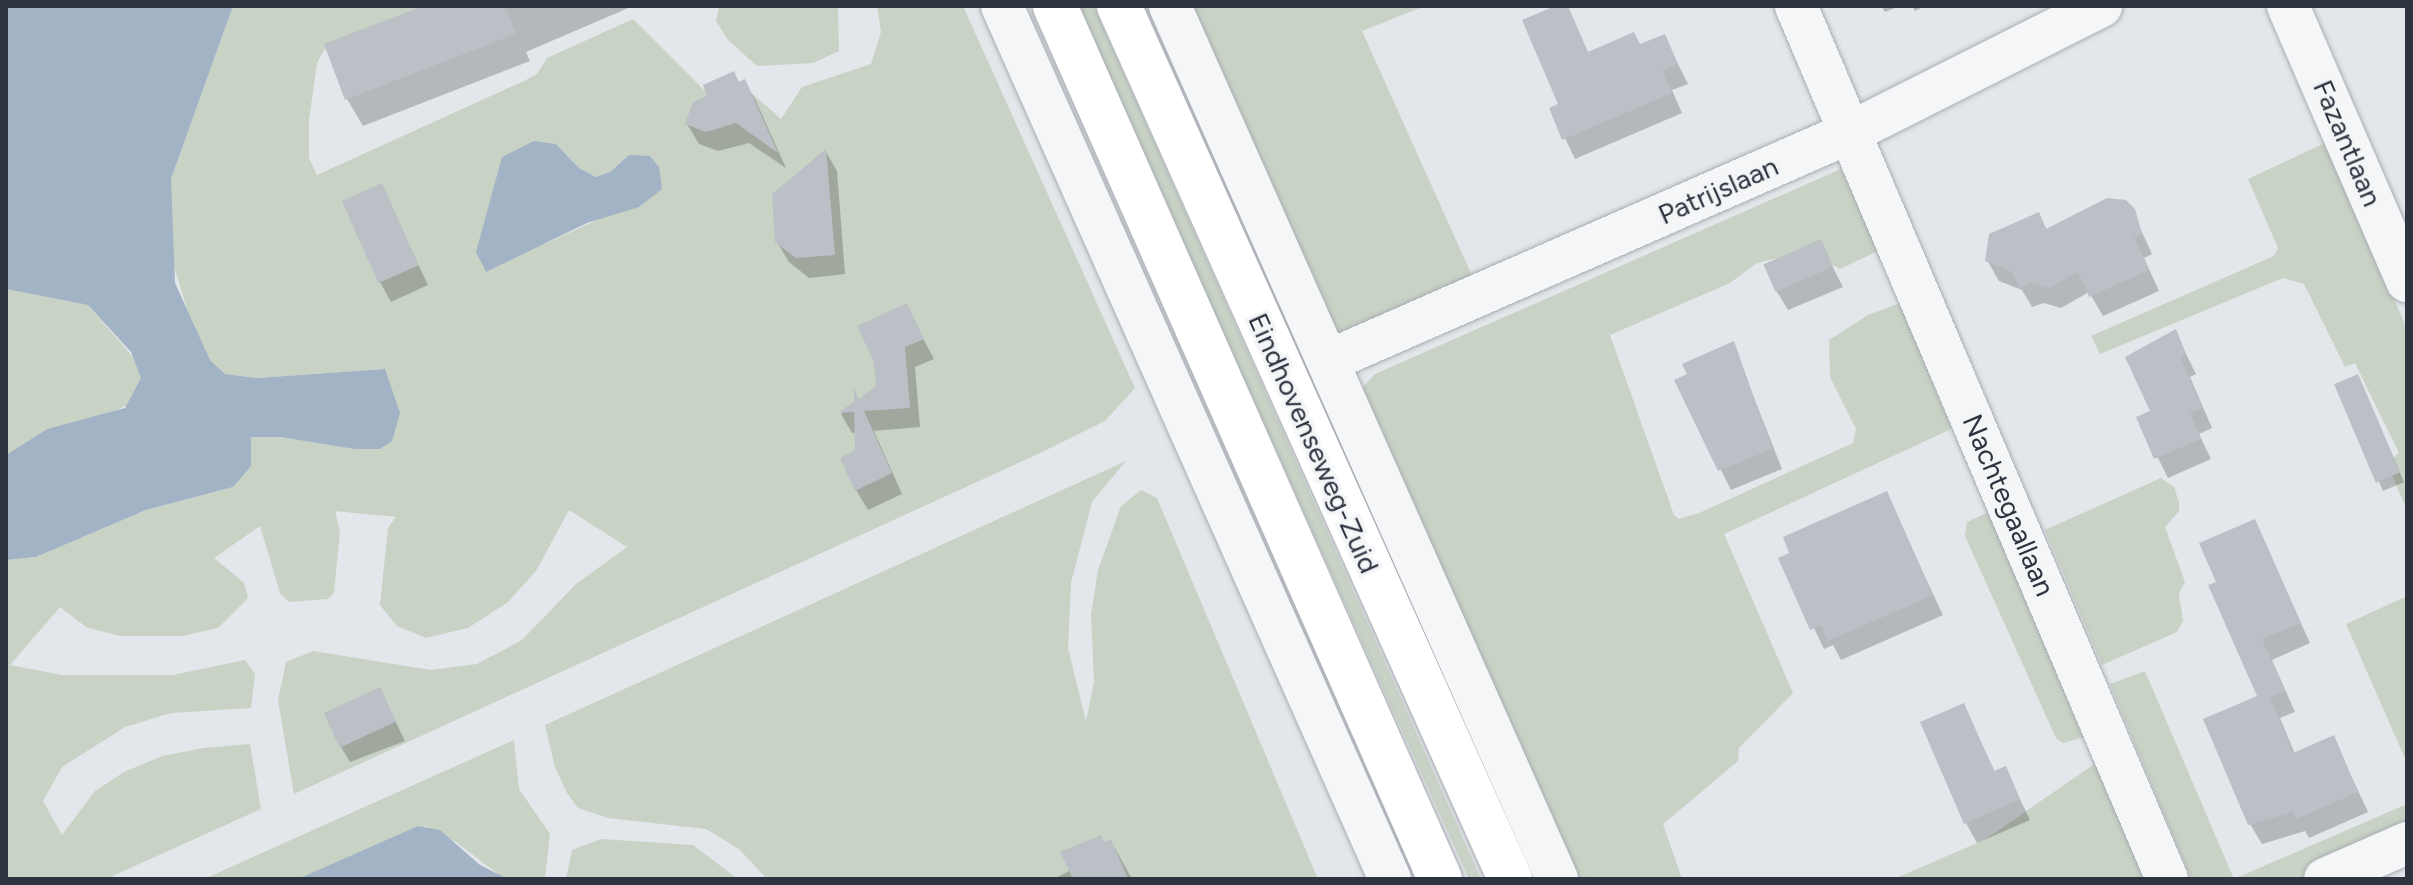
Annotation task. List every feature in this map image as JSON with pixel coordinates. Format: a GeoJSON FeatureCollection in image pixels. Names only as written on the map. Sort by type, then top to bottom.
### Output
{"type":"FeatureCollection","features":[{"type":"Feature","properties":{"kind":"main road"},"geometry":{"type":"LineString","coordinates":[[1055,6],[1440,879]]}},
{"type":"Feature","properties":{"kind":"main road","name":"Eindhovenseweg-Zuid"},"geometry":{"type":"LineString","coordinates":[[1119,6],[1510,879]]}},
{"type":"Feature","properties":{"kind":"street"},"geometry":{"type":"LineString","coordinates":[[1002,6],[1390,879]]}},
{"type":"Feature","properties":{"kind":"street","name":"Eindhovenseweg-Zuid"},"geometry":{"type":"LineString","coordinates":[[1170,6],[1557,879]]}},
{"type":"Feature","properties":{"kind":"street","name":"Nachtegaallaan"},"geometry":{"type":"LineString","coordinates":[[1796,6],[2167,879]]}},
{"type":"Feature","properties":{"kind":"street","name":"Patrijslaan"},"geometry":{"type":"LineString","coordinates":[[1328,361],[1851,132],[2101,6]]}},
{"type":"Feature","properties":{"kind":"street","name":"Fazantlaan"},"geometry":{"type":"LineString","coordinates":[[2288,6],[2407,281]]}},
{"type":"Feature","properties":{"kind":"street"},"geometry":{"type":"LineString","coordinates":[[2325,879],[2407,843]]}},
{"type":"Feature","properties":{"kind":"green space"},"geometry":{"type":"Polygon","coordinates":[[[233,6],[428,6],[324,50],[317,63],[309,120],[309,158],[317,175],[524,81],[537,74],[547,58],[633,19],[712,98],[740,83],[781,119],[802,87],[871,64],[881,32],[877,6],[963,6],[1135,388],[1105,421],[1038,454],[294,794],[278,700],[286,662],[313,651],[431,670],[477,664],[522,640],[576,584],[627,547],[569,510],[536,571],[508,602],[468,628],[426,638],[397,626],[380,605],[388,528],[396,517],[335,511],[340,532],[334,593],[328,599],[289,602],[280,593],[260,526],[214,558],[244,583],[248,598],[218,628],[182,636],[119,636],[86,627],[60,607],[10,665],[62,675],[173,675],[245,660],[255,674],[251,708],[171,713],[125,727],[62,767],[43,801],[62,835],[95,791],[124,772],[162,756],[204,748],[250,744],[261,809],[106,879],[6,879],[6,560],[36,557],[146,510],[233,487],[251,456],[251,437],[280,437],[354,449],[385,369],[257,378],[225,374],[210,360],[190,319],[171,256],[171,179],[233,6]],[[556,144],[545,244],[612,213],[639,207],[629,155],[610,172],[596,177],[579,168],[556,144]]]}},
{"type":"Feature","properties":{"kind":"green space"},"geometry":{"type":"Polygon","coordinates":[[[719,6],[838,6],[839,51],[813,63],[757,66],[728,40],[716,21],[719,6]]]}},
{"type":"Feature","properties":{"kind":"green space"},"geometry":{"type":"Polygon","coordinates":[[[1076,6],[1094,6],[1481,879],[1469,879],[1076,6]]]}},
{"type":"Feature","properties":{"kind":"green space"},"geometry":{"type":"Polygon","coordinates":[[[1185,6],[1425,6],[1362,31],[1474,280],[1337,340],[1185,6]]]}},
{"type":"Feature","properties":{"kind":"green space"},"geometry":{"type":"Polygon","coordinates":[[[2327,142],[2407,329],[2407,511],[2387,463],[2399,453],[2355,363],[2345,367],[2304,284],[2283,278],[2100,354],[2091,336],[2274,256],[2278,248],[2248,179],[2327,142]]]}},
{"type":"Feature","properties":{"kind":"green space"},"geometry":{"type":"Polygon","coordinates":[[[1841,169],[1880,250],[1840,269],[1810,251],[1757,263],[1730,283],[1610,335],[1674,515],[1679,519],[1699,513],[1853,443],[1856,429],[1830,377],[1829,340],[1868,315],[1903,302],[1958,426],[1724,534],[1793,693],[1739,748],[1738,761],[1663,824],[1682,879],[1569,879],[1361,400],[1363,387],[1375,374],[1841,169]]]}},
{"type":"Feature","properties":{"kind":"green space"},"geometry":{"type":"Polygon","coordinates":[[[6,289],[88,305],[139,364],[141,378],[133,402],[111,413],[47,429],[6,455],[6,289]]]}},
{"type":"Feature","properties":{"kind":"green space"},"geometry":{"type":"Polygon","coordinates":[[[1126,461],[1092,502],[1071,583],[1068,648],[1086,721],[1094,682],[1091,615],[1098,570],[1121,506],[1141,490],[1157,498],[1318,879],[767,879],[739,849],[706,829],[608,818],[578,808],[567,793],[555,767],[545,725],[1126,461]]]}},
{"type":"Feature","properties":{"kind":"green space"},"geometry":{"type":"Polygon","coordinates":[[[2161,478],[2174,487],[2179,502],[2179,511],[2165,527],[2185,582],[2179,594],[2183,621],[2177,632],[2102,665],[2045,530],[2161,478]]]}},
{"type":"Feature","properties":{"kind":"green space"},"geometry":{"type":"Polygon","coordinates":[[[1995,509],[2092,735],[2063,743],[2056,738],[1965,536],[1967,522],[1995,509]]]}},
{"type":"Feature","properties":{"kind":"green space"},"geometry":{"type":"Polygon","coordinates":[[[2407,596],[2407,763],[2346,624],[2407,596]]]}},
{"type":"Feature","properties":{"kind":"green space"},"geometry":{"type":"Polygon","coordinates":[[[2145,671],[2234,879],[2191,879],[2110,684],[2145,671]]]}},
{"type":"Feature","properties":{"kind":"green space"},"geometry":{"type":"Polygon","coordinates":[[[514,740],[519,789],[550,834],[545,879],[502,877],[456,842],[426,826],[298,879],[204,879],[514,740]]]}},
{"type":"Feature","properties":{"kind":"green space"},"geometry":{"type":"Polygon","coordinates":[[[2102,759],[2154,879],[1894,879],[1984,840],[2102,759]]]}},
{"type":"Feature","properties":{"kind":"green space"},"geometry":{"type":"Polygon","coordinates":[[[2407,804],[2407,835],[2309,879],[2234,879],[2407,804]]]}},
{"type":"Feature","properties":{"kind":"green space"},"geometry":{"type":"Polygon","coordinates":[[[601,839],[693,845],[738,879],[566,879],[572,850],[601,839]]]}},
{"type":"Feature","properties":{"kind":"water"},"geometry":{"type":"Polygon","coordinates":[[[6,6],[233,6],[171,179],[175,283],[210,360],[225,374],[257,378],[385,369],[400,413],[392,441],[380,449],[354,449],[280,437],[251,437],[251,466],[233,487],[146,510],[36,557],[6,560],[6,455],[47,429],[125,408],[141,378],[131,352],[88,305],[6,289],[6,6]]]}},
{"type":"Feature","properties":{"kind":"water"},"geometry":{"type":"Polygon","coordinates":[[[534,141],[556,144],[579,168],[596,177],[610,172],[629,155],[650,156],[659,167],[662,189],[639,207],[587,223],[486,272],[476,252],[502,157],[534,141]]]}},
{"type":"Feature","properties":{"kind":"water"},"geometry":{"type":"Polygon","coordinates":[[[418,826],[440,830],[480,865],[508,879],[298,879],[418,826]]]}},
{"type":"Feature","properties":{"kind":"building"},"geometry":{"type":"Polygon","coordinates":[[[423,6],[505,6],[516,34],[345,100],[324,44],[423,6]]]}},
{"type":"Feature","properties":{"kind":"building"},"geometry":{"type":"Polygon","coordinates":[[[1555,6],[1568,6],[1588,52],[1634,32],[1640,44],[1665,34],[1678,64],[1662,70],[1672,93],[1562,140],[1549,108],[1558,104],[1522,20],[1555,6]]]}},
{"type":"Feature","properties":{"kind":"building"},"geometry":{"type":"Polygon","coordinates":[[[734,71],[739,82],[745,79],[778,153],[736,123],[706,132],[685,124],[693,102],[707,96],[703,85],[734,71]]]}},
{"type":"Feature","properties":{"kind":"building"},"geometry":{"type":"Polygon","coordinates":[[[826,149],[835,255],[796,258],[775,242],[772,194],[826,149]]]}},
{"type":"Feature","properties":{"kind":"building"},"geometry":{"type":"Polygon","coordinates":[[[382,183],[419,265],[378,283],[342,201],[382,183]]]}},
{"type":"Feature","properties":{"kind":"building"},"geometry":{"type":"Polygon","coordinates":[[[2107,198],[2126,200],[2135,209],[2142,234],[2134,237],[2149,270],[2089,297],[2078,272],[2049,288],[2032,283],[2019,288],[2012,272],[1985,261],[1989,234],[2039,212],[2046,229],[2107,198]]]}},
{"type":"Feature","properties":{"kind":"building"},"geometry":{"type":"Polygon","coordinates":[[[1821,239],[1833,266],[1776,292],[1763,265],[1821,239]]]}},
{"type":"Feature","properties":{"kind":"building"},"geometry":{"type":"Polygon","coordinates":[[[907,303],[924,339],[905,347],[910,408],[864,411],[892,473],[855,491],[840,458],[855,450],[854,412],[838,413],[854,402],[854,388],[859,399],[876,386],[874,362],[857,326],[907,303]]]}},
{"type":"Feature","properties":{"kind":"building"},"geometry":{"type":"Polygon","coordinates":[[[2176,329],[2186,354],[2180,356],[2202,408],[2190,413],[2201,439],[2154,459],[2136,417],[2150,411],[2125,357],[2176,329]]]}},
{"type":"Feature","properties":{"kind":"building"},"geometry":{"type":"Polygon","coordinates":[[[1734,341],[1772,449],[1718,471],[1674,380],[1687,374],[1682,364],[1734,341]]]}},
{"type":"Feature","properties":{"kind":"building"},"geometry":{"type":"Polygon","coordinates":[[[2358,374],[2400,472],[2376,483],[2334,384],[2358,374]]]}},
{"type":"Feature","properties":{"kind":"building"},"geometry":{"type":"Polygon","coordinates":[[[1887,491],[1933,595],[1828,641],[1821,625],[1810,630],[1778,558],[1789,553],[1783,537],[1887,491]]]}},
{"type":"Feature","properties":{"kind":"building"},"geometry":{"type":"Polygon","coordinates":[[[2255,519],[2301,623],[2262,639],[2285,691],[2270,697],[2293,753],[2334,735],[2358,792],[2296,819],[2293,812],[2248,825],[2203,719],[2257,696],[2208,585],[2216,582],[2199,543],[2255,519]]]}},
{"type":"Feature","properties":{"kind":"building"},"geometry":{"type":"Polygon","coordinates":[[[380,687],[396,721],[340,748],[324,713],[380,687]]]}},
{"type":"Feature","properties":{"kind":"building"},"geometry":{"type":"Polygon","coordinates":[[[1964,703],[1994,771],[2006,766],[2020,799],[1964,824],[1920,722],[1964,703]]]}},
{"type":"Feature","properties":{"kind":"building"},"geometry":{"type":"Polygon","coordinates":[[[1101,835],[1104,842],[1111,839],[1128,879],[1073,879],[1060,852],[1101,835]]]}}]}
